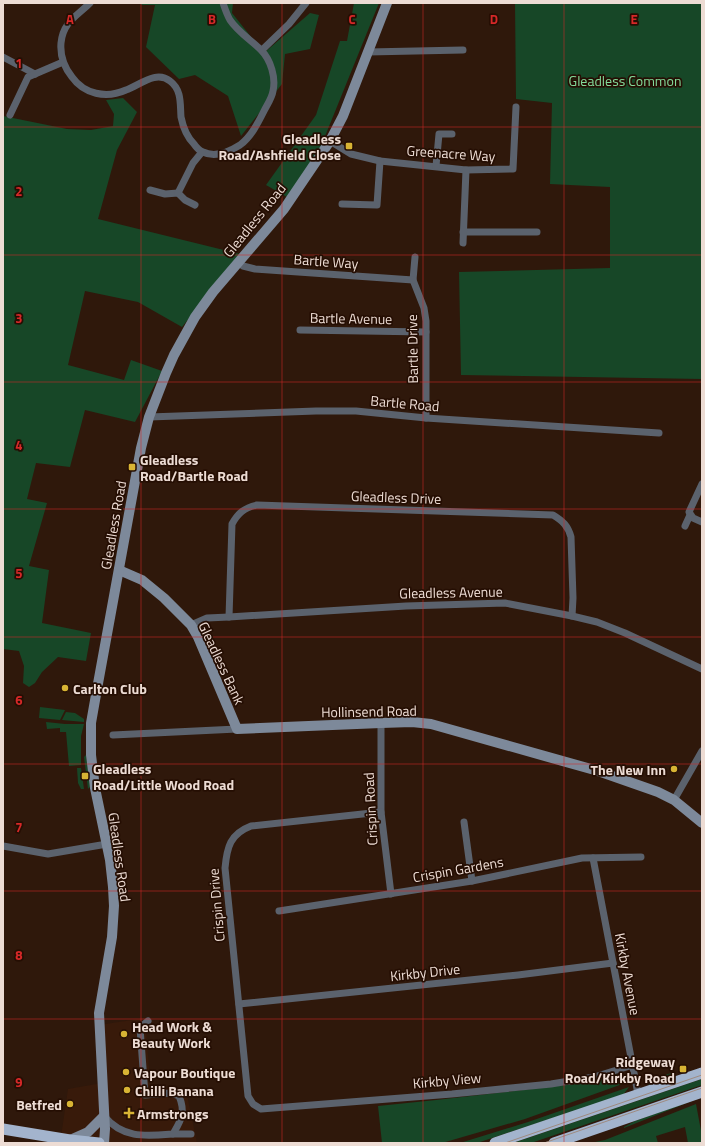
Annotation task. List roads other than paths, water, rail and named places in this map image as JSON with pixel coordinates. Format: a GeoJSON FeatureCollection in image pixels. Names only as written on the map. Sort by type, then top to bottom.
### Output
{"type":"FeatureCollection","features":[{"type":"Feature","properties":{"kind":"highway"},"geometry":{"type":"LineString","coordinates":[[495,1143],[702,1072]]}},
{"type":"Feature","properties":{"kind":"highway"},"geometry":{"type":"LineString","coordinates":[[554,1143],[702,1092]]}},
{"type":"Feature","properties":{"kind":"highway"},"geometry":{"type":"LineString","coordinates":[[3,1129],[73,1141],[100,1143]]}},
{"type":"Feature","properties":{"kind":"main road","name":"Gleadless Road"},"geometry":{"type":"LineString","coordinates":[[104,1143],[99,1013],[112,937],[114,906],[107,844],[96,788],[90,739],[91,723],[141,448],[149,417],[166,373],[195,317],[213,292],[284,209],[330,141],[343,116],[387,3]]}},
{"type":"Feature","properties":{"kind":"main road","name":"Gleadless Bank"},"geometry":{"type":"LineString","coordinates":[[119,570],[142,580],[164,598],[191,625],[198,637],[237,729]]}},
{"type":"Feature","properties":{"kind":"main road","name":"Hollinsend Road"},"geometry":{"type":"LineString","coordinates":[[237,729],[412,722],[431,724],[598,771],[658,792],[674,800],[702,823]]}},
{"type":"Feature","properties":{"kind":"main road"},"geometry":{"type":"LineString","coordinates":[[73,1141],[88,1132],[104,1116]]}},
{"type":"Feature","properties":{"kind":"street"},"geometry":{"type":"LineString","coordinates":[[90,3],[76,14],[62,33],[60,46],[63,62],[76,83],[84,89],[94,93],[104,94],[124,91],[148,79],[164,77],[176,87],[180,96],[182,119],[187,137],[202,152],[211,155],[221,154],[230,150],[241,144],[249,136],[273,93],[274,84],[273,72],[262,50],[231,20],[223,3]]}},
{"type":"Feature","properties":{"kind":"street"},"geometry":{"type":"LineString","coordinates":[[262,50],[289,24],[306,3]]}},
{"type":"Feature","properties":{"kind":"street"},"geometry":{"type":"LineString","coordinates":[[368,52],[463,50]]}},
{"type":"Feature","properties":{"kind":"street"},"geometry":{"type":"LineString","coordinates":[[3,57],[35,74]]}},
{"type":"Feature","properties":{"kind":"street"},"geometry":{"type":"LineString","coordinates":[[10,115],[28,77],[63,62]]}},
{"type":"Feature","properties":{"kind":"street","name":"Greenacre Way"},"geometry":{"type":"LineString","coordinates":[[330,141],[350,154],[380,161],[466,170],[513,169],[516,107]]}},
{"type":"Feature","properties":{"kind":"street"},"geometry":{"type":"LineString","coordinates":[[436,166],[439,134],[452,134]]}},
{"type":"Feature","properties":{"kind":"street"},"geometry":{"type":"LineString","coordinates":[[178,193],[190,170],[202,152]]}},
{"type":"Feature","properties":{"kind":"street"},"geometry":{"type":"LineString","coordinates":[[342,204],[377,205],[380,161]]}},
{"type":"Feature","properties":{"kind":"street"},"geometry":{"type":"LineString","coordinates":[[463,243],[466,170]]}},
{"type":"Feature","properties":{"kind":"street"},"geometry":{"type":"LineString","coordinates":[[150,190],[165,194],[178,193],[185,200],[195,205]]}},
{"type":"Feature","properties":{"kind":"street"},"geometry":{"type":"LineString","coordinates":[[463,232],[537,232]]}},
{"type":"Feature","properties":{"kind":"street","name":"Bartle Drive"},"geometry":{"type":"LineString","coordinates":[[414,257],[413,280],[424,308],[426,321],[426,418]]}},
{"type":"Feature","properties":{"kind":"street","name":"Bartle Way"},"geometry":{"type":"LineString","coordinates":[[238,262],[244,266],[255,269],[413,280]]}},
{"type":"Feature","properties":{"kind":"street","name":"Bartle Avenue"},"geometry":{"type":"LineString","coordinates":[[300,330],[426,332]]}},
{"type":"Feature","properties":{"kind":"street","name":"Bartle Road"},"geometry":{"type":"LineString","coordinates":[[149,417],[316,411],[356,412],[659,433]]}},
{"type":"Feature","properties":{"kind":"street"},"geometry":{"type":"LineString","coordinates":[[685,526],[690,515],[689,512],[702,484]]}},
{"type":"Feature","properties":{"kind":"street","name":"Gleadless Drive"},"geometry":{"type":"LineString","coordinates":[[229,617],[232,524],[236,516],[241,511],[257,505],[553,515],[565,524],[571,537],[573,598],[572,616]]}},
{"type":"Feature","properties":{"kind":"street"},"geometry":{"type":"LineString","coordinates":[[690,515],[702,522]]}},
{"type":"Feature","properties":{"kind":"street","name":"Gleadless Avenue"},"geometry":{"type":"LineString","coordinates":[[191,625],[208,618],[406,606],[505,603],[598,622],[702,669]]}},
{"type":"Feature","properties":{"kind":"street","name":"Crispin Road"},"geometry":{"type":"LineString","coordinates":[[380,723],[381,812],[390,894]]}},
{"type":"Feature","properties":{"kind":"street","name":"Hollinsend Road"},"geometry":{"type":"LineString","coordinates":[[113,735],[237,729]]}},
{"type":"Feature","properties":{"kind":"street"},"geometry":{"type":"LineString","coordinates":[[674,800],[702,751]]}},
{"type":"Feature","properties":{"kind":"street","name":"Crispin Drive"},"geometry":{"type":"LineString","coordinates":[[262,1108],[253,1104],[248,1096],[224,868],[229,844],[235,835],[241,830],[251,826],[381,812]]}},
{"type":"Feature","properties":{"kind":"street"},"geometry":{"type":"LineString","coordinates":[[464,822],[472,881]]}},
{"type":"Feature","properties":{"kind":"street"},"geometry":{"type":"LineString","coordinates":[[3,846],[48,854],[107,844]]}},
{"type":"Feature","properties":{"kind":"street","name":"Crispin Gardens"},"geometry":{"type":"LineString","coordinates":[[279,911],[472,881],[571,860],[641,857]]}},
{"type":"Feature","properties":{"kind":"street","name":"Kirkby Avenue"},"geometry":{"type":"LineString","coordinates":[[593,858],[638,1094]]}},
{"type":"Feature","properties":{"kind":"street","name":"Kirkby Drive"},"geometry":{"type":"LineString","coordinates":[[239,1004],[510,976],[613,963]]}},
{"type":"Feature","properties":{"kind":"street"},"geometry":{"type":"LineString","coordinates":[[148,1021],[140,1028],[145,1095],[170,1093],[179,1096],[182,1101],[183,1118],[173,1134]]}},
{"type":"Feature","properties":{"kind":"street","name":"Kirkby View"},"geometry":{"type":"LineString","coordinates":[[262,1108],[452,1094],[551,1084],[594,1077],[633,1065]]}},
{"type":"Feature","properties":{"kind":"street"},"geometry":{"type":"LineString","coordinates":[[104,1116],[114,1127],[134,1135],[191,1134]]}},
{"type":"Feature","properties":{"kind":"tram line"},"geometry":{"type":"LineString","coordinates":[[505,1143],[702,1075]]}},
{"type":"Feature","properties":{"kind":"tram line"},"geometry":{"type":"LineString","coordinates":[[544,1143],[702,1088]]}},
{"type":"Feature","properties":{"kind":"place","name":"Gleadless Road/Ashfield Close"},"geometry":{"type":"Point","coordinates":[349,146]}},
{"type":"Feature","properties":{"kind":"place","name":"Gleadless Road/Bartle Road"},"geometry":{"type":"Point","coordinates":[132,467]}},
{"type":"Feature","properties":{"kind":"place","name":"Carlton Club"},"geometry":{"type":"Point","coordinates":[65,688]}},
{"type":"Feature","properties":{"kind":"place","name":"The New Inn"},"geometry":{"type":"Point","coordinates":[674,769]}},
{"type":"Feature","properties":{"kind":"place","name":"Gleadless Road/Little Wood Road"},"geometry":{"type":"Point","coordinates":[85,776]}},
{"type":"Feature","properties":{"kind":"place","name":"Head Work & Beauty Work"},"geometry":{"type":"Point","coordinates":[124,1034]}},
{"type":"Feature","properties":{"kind":"place","name":"Ridgeway Road/Kirkby Road"},"geometry":{"type":"Point","coordinates":[683,1069]}},
{"type":"Feature","properties":{"kind":"place","name":"Vapour Boutique"},"geometry":{"type":"Point","coordinates":[126,1072]}},
{"type":"Feature","properties":{"kind":"place","name":"Chilli Banana"},"geometry":{"type":"Point","coordinates":[127,1090]}},
{"type":"Feature","properties":{"kind":"place","name":"Betfred"},"geometry":{"type":"Point","coordinates":[70,1104]}},
{"type":"Feature","properties":{"kind":"place","name":"Armstrongs"},"geometry":{"type":"Point","coordinates":[129,1113]}},
{"type":"Feature","properties":{"kind":"park label","name":"Gleadless Common"},"geometry":{"type":"Point","coordinates":[625,80]}}]}
